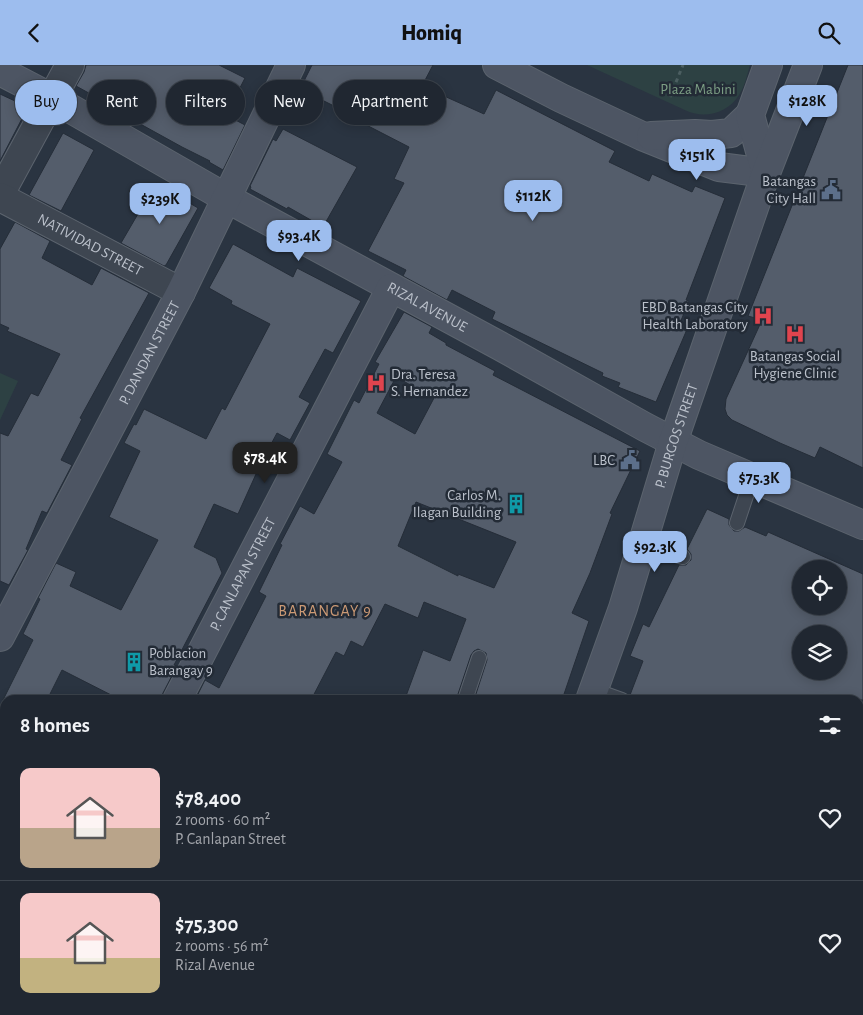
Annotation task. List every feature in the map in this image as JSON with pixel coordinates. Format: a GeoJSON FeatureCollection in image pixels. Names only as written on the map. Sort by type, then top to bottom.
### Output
{"type":"FeatureCollection","features":[{"type":"Feature","properties":{"kind":"main road","name":"P. DANDAN STREET"},"geometry":{"type":"LineString","coordinates":[[0,637],[181,292],[228,199],[291,65]]}},
{"type":"Feature","properties":{"kind":"main road"},"geometry":{"type":"LineString","coordinates":[[497,65],[642,136],[719,167],[766,173],[750,115]]}},
{"type":"Feature","properties":{"kind":"main road"},"geometry":{"type":"LineString","coordinates":[[642,136],[730,133],[750,115],[768,65]]}},
{"type":"Feature","properties":{"kind":"main road","name":"P. BURGOS STREET"},"geometry":{"type":"LineString","coordinates":[[592,695],[623,608],[673,442],[766,173],[808,65]]}},
{"type":"Feature","properties":{"kind":"main road","name":"RIZAL AVENUE"},"geometry":{"type":"LineString","coordinates":[[0,71],[17,80]]}},
{"type":"Feature","properties":{"kind":"main road","name":"RIZAL AVENUE"},"geometry":{"type":"LineString","coordinates":[[77,112],[228,199],[673,442],[863,525]]}},
{"type":"Feature","properties":{"kind":"main road","name":"P. CANLAPAN STREET"},"geometry":{"type":"LineString","coordinates":[[180,695],[391,288]]}},
{"type":"Feature","properties":{"kind":"street"},"geometry":{"type":"LineString","coordinates":[[62,80],[70,65]]}},
{"type":"Feature","properties":{"kind":"street"},"geometry":{"type":"LineString","coordinates":[[0,195],[38,125]]}},
{"type":"Feature","properties":{"kind":"street","name":"NATIVIDAD STREET"},"geometry":{"type":"LineString","coordinates":[[0,195],[181,292]]}},
{"type":"Feature","properties":{"kind":"lane"},"geometry":{"type":"LineString","coordinates":[[737,523],[752,478]]}},
{"type":"Feature","properties":{"kind":"lane"},"geometry":{"type":"LineString","coordinates":[[642,545],[683,557]]}},
{"type":"Feature","properties":{"kind":"lane"},"geometry":{"type":"LineString","coordinates":[[466,695],[479,658]]}},
{"type":"Feature","properties":{"kind":"path"},"geometry":{"type":"LineString","coordinates":[[670,97],[682,65]]}},
{"type":"Feature","properties":{"kind":"green space","name":"Plaza Mabini"},"geometry":{"type":"Polygon","coordinates":[[[587,65],[750,65],[743,88],[729,106],[716,113],[701,114],[687,111],[587,65]]]}},
{"type":"Feature","properties":{"kind":"green space"},"geometry":{"type":"Polygon","coordinates":[[[0,373],[18,381],[0,420],[0,373]]]}},
{"type":"Feature","properties":{"kind":"building"},"geometry":{"type":"Polygon","coordinates":[[[86,65],[219,65],[245,78],[244,80],[166,80],[166,125],[245,125],[223,170],[210,161],[142,125],[156,125],[156,80],[87,80],[87,92],[77,87],[86,65]]]}},
{"type":"Feature","properties":{"kind":"building"},"geometry":{"type":"Polygon","coordinates":[[[312,65],[433,65],[425,80],[333,80],[333,106],[323,100],[323,80],[304,80],[312,65]]]}},
{"type":"Feature","properties":{"kind":"building"},"geometry":{"type":"Polygon","coordinates":[[[848,65],[863,65],[863,468],[820,447],[815,458],[732,420],[727,415],[725,409],[726,399],[762,320],[748,316],[848,65]]]}},
{"type":"Feature","properties":{"kind":"building"},"geometry":{"type":"Polygon","coordinates":[[[496,90],[615,151],[609,162],[649,181],[652,174],[692,192],[695,186],[725,198],[686,300],[689,301],[680,323],[688,327],[656,402],[618,387],[620,383],[602,376],[603,373],[492,319],[495,312],[452,290],[447,300],[403,276],[406,270],[368,251],[404,183],[394,179],[409,147],[366,125],[446,125],[446,97],[484,114],[496,90]]]}},
{"type":"Feature","properties":{"kind":"building"},"geometry":{"type":"Polygon","coordinates":[[[0,94],[15,101],[15,125],[19,125],[0,161],[0,94]]]}},
{"type":"Feature","properties":{"kind":"building"},"geometry":{"type":"Polygon","coordinates":[[[283,129],[357,167],[323,227],[288,207],[287,209],[250,189],[273,139],[276,141],[283,129]]]}},
{"type":"Feature","properties":{"kind":"building"},"geometry":{"type":"Polygon","coordinates":[[[63,133],[94,150],[61,211],[29,195],[63,133]]]}},
{"type":"Feature","properties":{"kind":"building"},"geometry":{"type":"Polygon","coordinates":[[[156,183],[198,208],[164,266],[121,243],[156,183]]]}},
{"type":"Feature","properties":{"kind":"building"},"geometry":{"type":"Polygon","coordinates":[[[15,222],[50,241],[42,258],[92,285],[101,268],[149,293],[80,418],[82,419],[61,460],[72,465],[47,513],[42,511],[26,549],[28,550],[9,585],[0,581],[0,433],[8,436],[31,393],[38,396],[60,354],[7,331],[9,328],[0,324],[0,249],[15,222]]]}},
{"type":"Feature","properties":{"kind":"building"},"geometry":{"type":"Polygon","coordinates":[[[233,244],[293,277],[297,268],[361,301],[333,353],[325,349],[299,397],[310,403],[290,440],[277,433],[238,514],[214,504],[194,547],[216,558],[222,573],[174,665],[177,666],[162,695],[111,695],[62,670],[50,695],[6,695],[33,640],[23,634],[40,599],[38,598],[56,563],[76,572],[70,586],[121,610],[158,540],[109,517],[140,451],[124,443],[144,409],[206,439],[222,408],[225,410],[270,324],[231,304],[232,301],[209,288],[233,244]]]}},
{"type":"Feature","properties":{"kind":"building"},"geometry":{"type":"Polygon","coordinates":[[[404,312],[432,327],[429,333],[446,343],[446,345],[495,371],[493,375],[640,451],[610,513],[612,514],[590,573],[572,613],[589,621],[564,695],[476,695],[487,660],[486,653],[478,649],[471,655],[458,695],[406,695],[423,650],[450,661],[466,619],[424,602],[418,618],[385,604],[363,647],[351,641],[344,656],[336,652],[314,695],[198,695],[205,680],[219,688],[266,596],[259,592],[282,545],[280,544],[300,506],[314,514],[342,462],[327,454],[354,400],[359,403],[379,364],[375,362],[404,312]],[[396,377],[377,413],[415,434],[434,398],[396,377]],[[416,502],[398,546],[458,576],[458,574],[494,588],[516,542],[416,502]]]}},
{"type":"Feature","properties":{"kind":"building"},"geometry":{"type":"Polygon","coordinates":[[[707,509],[729,519],[729,525],[734,531],[739,531],[745,527],[766,536],[768,532],[831,560],[792,560],[792,615],[847,615],[847,567],[863,574],[863,695],[630,695],[643,661],[630,656],[643,624],[649,627],[679,565],[686,565],[691,560],[691,554],[687,549],[707,509]]]}},
{"type":"Feature","properties":{"kind":"place","name":"Batangas City Hall"},"geometry":{"type":"Point","coordinates":[831,190]}},
{"type":"Feature","properties":{"kind":"place","name":"EBD Batangas City Health Laboratory"},"geometry":{"type":"Point","coordinates":[763,316]}},
{"type":"Feature","properties":{"kind":"place","name":"Batangas Social Hygiene Clinic"},"geometry":{"type":"Point","coordinates":[795,334]}},
{"type":"Feature","properties":{"kind":"place","name":"Dra. Teresa S. Hernandez"},"geometry":{"type":"Point","coordinates":[376,383]}},
{"type":"Feature","properties":{"kind":"place","name":"LBC"},"geometry":{"type":"Point","coordinates":[630,460]}},
{"type":"Feature","properties":{"kind":"place","name":"Carlos M. Ilagan Building"},"geometry":{"type":"Point","coordinates":[516,504]}},
{"type":"Feature","properties":{"kind":"place","name":"Poblacion Barangay 9"},"geometry":{"type":"Point","coordinates":[134,662]}},
{"type":"Feature","properties":{"kind":"district","name":"BARANGAY 9"},"geometry":{"type":"Point","coordinates":[325,611]}}]}
